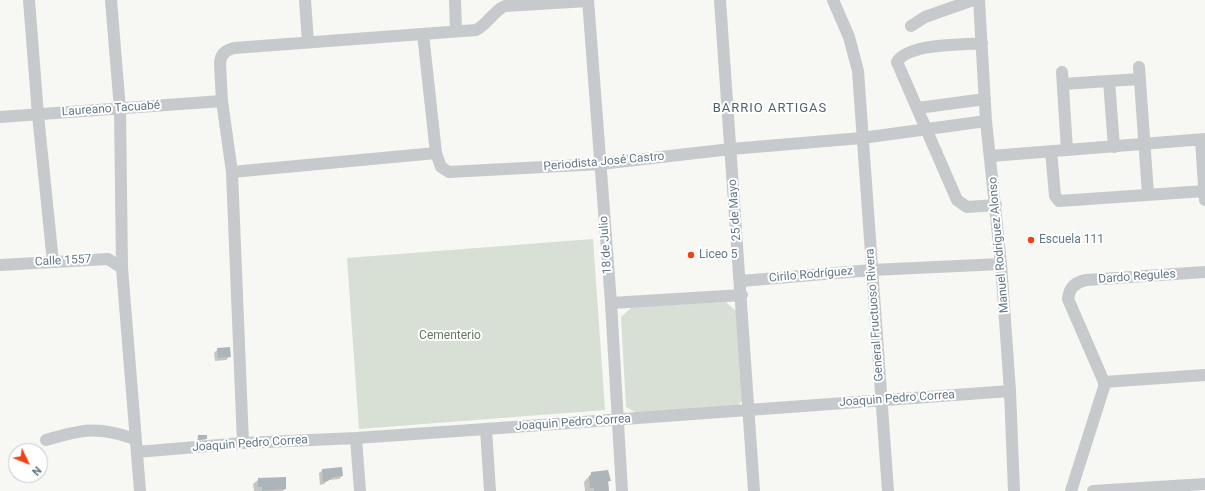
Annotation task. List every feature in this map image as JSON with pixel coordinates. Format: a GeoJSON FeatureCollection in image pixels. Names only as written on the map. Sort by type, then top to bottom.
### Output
{"type":"FeatureCollection","features":[{"type":"Feature","properties":{"kind":"street"},"geometry":{"type":"LineString","coordinates":[[29,0],[38,115],[53,262]]}},
{"type":"Feature","properties":{"kind":"street"},"geometry":{"type":"LineString","coordinates":[[111,0],[120,109],[122,268],[140,491]]}},
{"type":"Feature","properties":{"kind":"street"},"geometry":{"type":"LineString","coordinates":[[305,0],[308,42]]}},
{"type":"Feature","properties":{"kind":"street"},"geometry":{"type":"LineString","coordinates":[[455,0],[456,31]]}},
{"type":"Feature","properties":{"kind":"street","name":"25 de Mayo"},"geometry":{"type":"LineString","coordinates":[[720,0],[750,410],[754,491]]}},
{"type":"Feature","properties":{"kind":"street","name":"General Fructuoso Rivera"},"geometry":{"type":"LineString","coordinates":[[833,0],[854,52],[860,93],[888,491]]}},
{"type":"Feature","properties":{"kind":"street"},"geometry":{"type":"LineString","coordinates":[[911,26],[925,17],[973,0]]}},
{"type":"Feature","properties":{"kind":"street","name":"Manuel Rodríguez Alonso"},"geometry":{"type":"LineString","coordinates":[[979,0],[986,121],[991,156],[1001,264],[1010,391],[1014,491]]}},
{"type":"Feature","properties":{"kind":"street"},"geometry":{"type":"LineString","coordinates":[[242,443],[232,172],[222,101],[220,59],[227,50],[480,28],[499,9],[506,6],[588,1]]}},
{"type":"Feature","properties":{"kind":"street","name":"18 de Julio"},"geometry":{"type":"LineString","coordinates":[[588,1],[611,304],[622,491]]}},
{"type":"Feature","properties":{"kind":"street"},"geometry":{"type":"LineString","coordinates":[[232,172],[436,153],[423,34]]}},
{"type":"Feature","properties":{"kind":"street"},"geometry":{"type":"LineString","coordinates":[[982,43],[918,49],[901,56],[897,62],[960,204],[967,207],[996,205]]}},
{"type":"Feature","properties":{"kind":"street"},"geometry":{"type":"LineString","coordinates":[[1067,150],[1063,78],[1109,81],[1139,73],[1148,194]]}},
{"type":"Feature","properties":{"kind":"street"},"geometry":{"type":"LineString","coordinates":[[1109,81],[1114,147]]}},
{"type":"Feature","properties":{"kind":"street"},"geometry":{"type":"LineString","coordinates":[[918,108],[985,99]]}},
{"type":"Feature","properties":{"kind":"street","name":"Laureano Tacuabé"},"geometry":{"type":"LineString","coordinates":[[0,117],[222,101]]}},
{"type":"Feature","properties":{"kind":"street","name":"Periodista José Castro"},"geometry":{"type":"LineString","coordinates":[[436,153],[441,168],[449,172],[600,164],[731,149],[862,138],[986,121]]}},
{"type":"Feature","properties":{"kind":"street"},"geometry":{"type":"LineString","coordinates":[[991,156],[1203,140],[1205,200]]}},
{"type":"Feature","properties":{"kind":"street"},"geometry":{"type":"LineString","coordinates":[[1051,151],[1055,196],[1059,201],[1205,191]]}},
{"type":"Feature","properties":{"kind":"street","name":"Calle 1557"},"geometry":{"type":"LineString","coordinates":[[0,265],[108,259],[122,268]]}},
{"type":"Feature","properties":{"kind":"street","name":"Cirilo Rodríguez"},"geometry":{"type":"LineString","coordinates":[[741,281],[872,270],[1001,264]]}},
{"type":"Feature","properties":{"kind":"street","name":"Dardo Regules"},"geometry":{"type":"LineString","coordinates":[[1104,382],[1068,300],[1075,284],[1086,280],[1205,272]]}},
{"type":"Feature","properties":{"kind":"street"},"geometry":{"type":"LineString","coordinates":[[611,304],[742,295]]}},
{"type":"Feature","properties":{"kind":"street"},"geometry":{"type":"LineString","coordinates":[[1071,491],[1104,387],[1104,382],[1205,375]]}},
{"type":"Feature","properties":{"kind":"street","name":"Joaquin Pedro Correa"},"geometry":{"type":"LineString","coordinates":[[137,452],[242,443],[356,438],[618,420],[881,399],[1010,391]]}},
{"type":"Feature","properties":{"kind":"street"},"geometry":{"type":"LineString","coordinates":[[486,429],[490,491]]}},
{"type":"Feature","properties":{"kind":"street"},"geometry":{"type":"LineString","coordinates":[[46,440],[77,430],[103,430],[135,439]]}},
{"type":"Feature","properties":{"kind":"street"},"geometry":{"type":"LineString","coordinates":[[356,438],[360,491]]}},
{"type":"Feature","properties":{"kind":"street"},"geometry":{"type":"LineString","coordinates":[[1093,491],[1150,489],[1205,484]]}},
{"type":"Feature","properties":{"kind":"green space","name":"Cementerio"},"geometry":{"type":"Polygon","coordinates":[[[593,239],[605,410],[359,429],[347,258],[593,239]]]}},
{"type":"Feature","properties":{"kind":"green space"},"geometry":{"type":"Polygon","coordinates":[[[726,302],[736,311],[743,400],[735,407],[637,413],[626,407],[621,317],[632,307],[726,302]]]}},
{"type":"Feature","properties":{"kind":"building"},"geometry":{"type":"Polygon","coordinates":[[[230,347],[231,357],[218,358],[217,348],[230,347]]]}},
{"type":"Feature","properties":{"kind":"building"},"geometry":{"type":"Polygon","coordinates":[[[198,435],[207,435],[207,439],[198,440],[198,435]]]}},
{"type":"Feature","properties":{"kind":"building"},"geometry":{"type":"Polygon","coordinates":[[[342,467],[343,476],[333,477],[328,481],[323,482],[322,469],[342,467]]]}},
{"type":"Feature","properties":{"kind":"building"},"geometry":{"type":"Polygon","coordinates":[[[608,470],[611,481],[608,481],[609,491],[594,491],[594,488],[590,488],[589,476],[591,475],[591,472],[608,470]]]}},
{"type":"Feature","properties":{"kind":"building"},"geometry":{"type":"Polygon","coordinates":[[[286,477],[286,489],[262,491],[262,487],[258,487],[258,478],[286,477]]]}},
{"type":"Feature","properties":{"kind":"place","name":"Escuela 111"},"geometry":{"type":"Point","coordinates":[1031,240]}},
{"type":"Feature","properties":{"kind":"place","name":"Liceo 5"},"geometry":{"type":"Point","coordinates":[691,255]}},
{"type":"Feature","properties":{"kind":"district","name":"BARRIO ARTIGAS"},"geometry":{"type":"Point","coordinates":[770,109]}}]}
